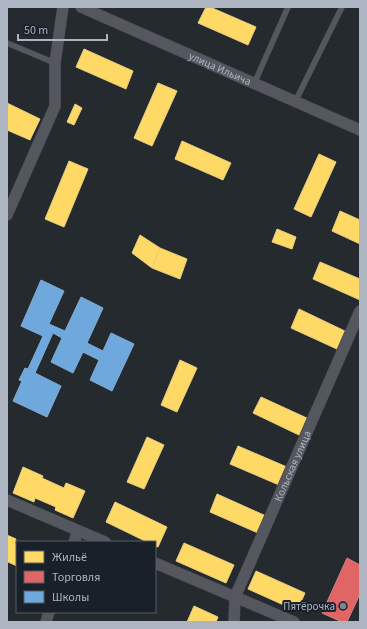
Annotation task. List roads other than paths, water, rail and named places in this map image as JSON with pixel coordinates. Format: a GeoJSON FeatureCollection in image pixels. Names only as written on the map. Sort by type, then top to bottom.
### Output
{"type":"FeatureCollection","features":[{"type":"Feature","properties":{"kind":"street"},"geometry":{"type":"LineString","coordinates":[[7,215],[55,106],[56,63],[63,7]]}},
{"type":"Feature","properties":{"kind":"street","name":"улица Ильича"},"geometry":{"type":"LineString","coordinates":[[81,7],[360,130]]}},
{"type":"Feature","properties":{"kind":"street","name":"Кольская улица"},"geometry":{"type":"LineString","coordinates":[[234,622],[235,597],[360,311]]}},
{"type":"Feature","properties":{"kind":"street"},"geometry":{"type":"LineString","coordinates":[[7,500],[103,541]]}},
{"type":"Feature","properties":{"kind":"street"},"geometry":{"type":"LineString","coordinates":[[74,541],[78,531]]}},
{"type":"Feature","properties":{"kind":"street"},"geometry":{"type":"LineString","coordinates":[[156,563],[294,622]]}},
{"type":"Feature","properties":{"kind":"lane"},"geometry":{"type":"LineString","coordinates":[[254,84],[288,7]]}},
{"type":"Feature","properties":{"kind":"lane"},"geometry":{"type":"LineString","coordinates":[[295,102],[342,7]]}},
{"type":"Feature","properties":{"kind":"lane"},"geometry":{"type":"LineString","coordinates":[[7,43],[56,63]]}},
{"type":"Feature","properties":{"kind":"place","name":"Пятёрочка"},"geometry":{"type":"Point","coordinates":[343,606]}}]}
